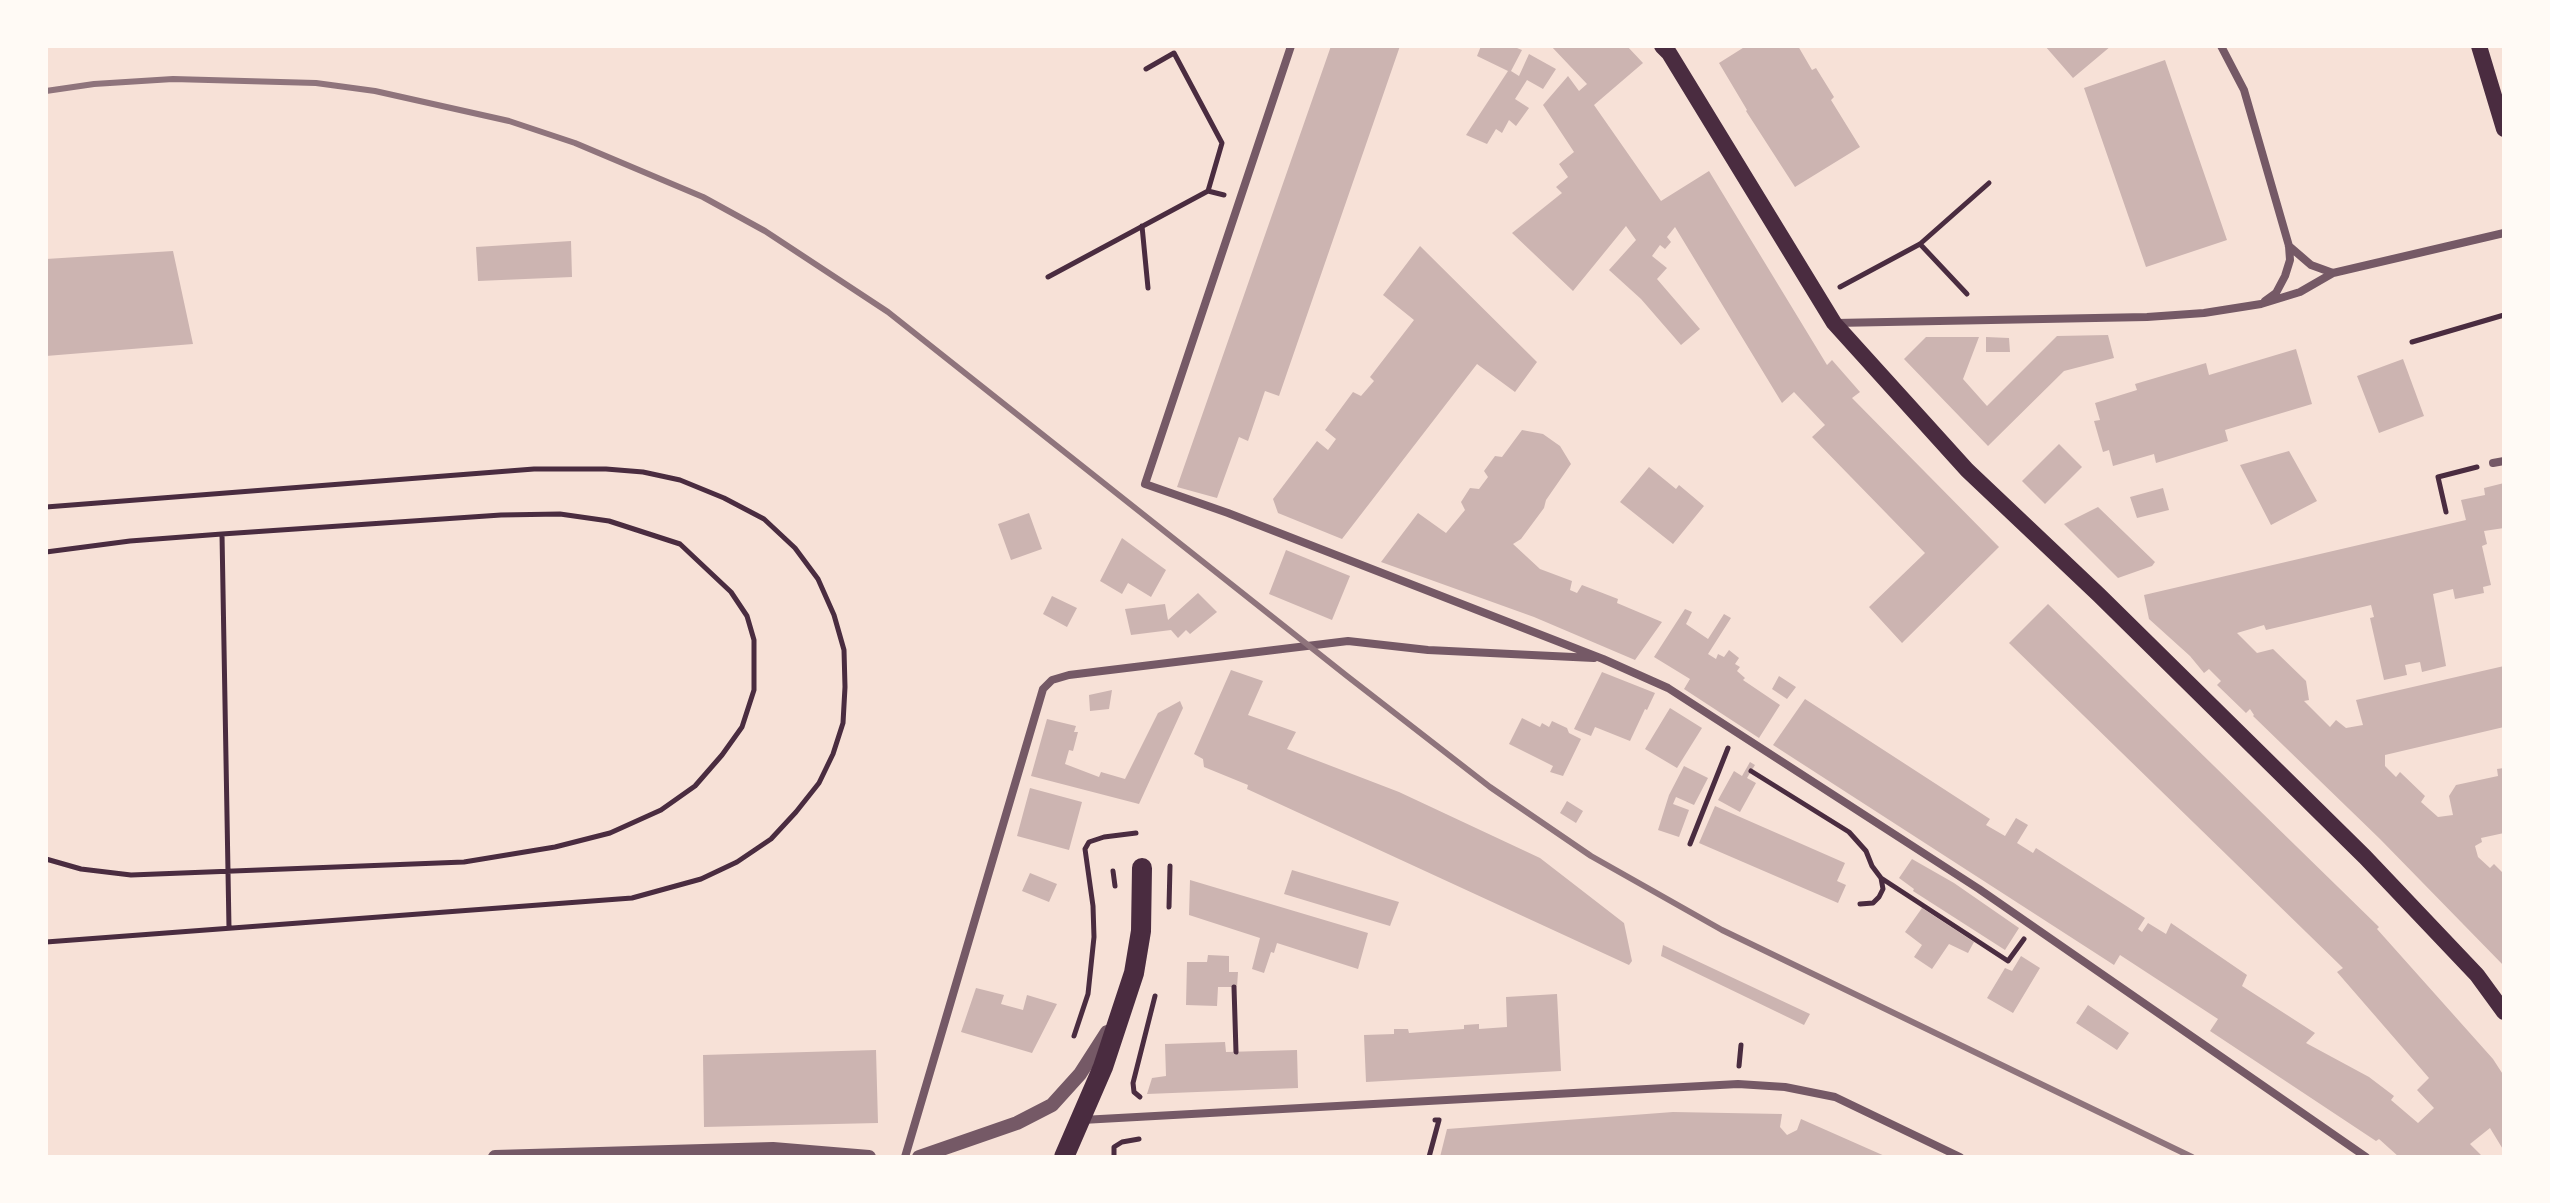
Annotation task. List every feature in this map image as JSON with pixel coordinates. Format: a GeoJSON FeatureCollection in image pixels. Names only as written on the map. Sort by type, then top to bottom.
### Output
{"type":"FeatureCollection","features":[{"type":"Feature","properties":{"kind":"main road"},"geometry":{"type":"LineString","coordinates":[[2479,46],[2504,129]]}},
{"type":"Feature","properties":{"kind":"main road"},"geometry":{"type":"LineString","coordinates":[[1670,48],[1834,323],[1967,470],[2099,595],[2365,857],[2477,975],[2504,1012]]}},
{"type":"Feature","properties":{"kind":"main road"},"geometry":{"type":"LineString","coordinates":[[1064,1157],[1103,1067],[1134,973],[1141,922],[1142,868]]}},
{"type":"Feature","properties":{"kind":"street"},"geometry":{"type":"LineString","coordinates":[[1291,46],[1145,484],[1228,513],[1603,659],[1668,688],[2034,926],[2366,1157]]}},
{"type":"Feature","properties":{"kind":"street"},"geometry":{"type":"LineString","coordinates":[[2221,46],[2244,90],[2289,246],[2290,260],[2285,276],[2276,293],[2261,304]]}},
{"type":"Feature","properties":{"kind":"street"},"geometry":{"type":"LineString","coordinates":[[1834,323],[2147,317],[2204,313],[2261,304],[2300,292],[2333,273],[2504,233]]}},
{"type":"Feature","properties":{"kind":"street"},"geometry":{"type":"LineString","coordinates":[[2289,246],[2311,265],[2333,273]]}},
{"type":"Feature","properties":{"kind":"street"},"geometry":{"type":"LineString","coordinates":[[2493,463],[2504,461]]}},
{"type":"Feature","properties":{"kind":"street"},"geometry":{"type":"LineString","coordinates":[[905,1157],[1043,689],[1052,680],[1069,675],[1348,641],[1428,650],[1603,659]]}},
{"type":"Feature","properties":{"kind":"street"},"geometry":{"type":"LineString","coordinates":[[919,1157],[1017,1123],[1052,1105],[1080,1074],[1104,1038],[1134,973]]}},
{"type":"Feature","properties":{"kind":"street"},"geometry":{"type":"LineString","coordinates":[[1081,1120],[1738,1084],[1785,1087],[1835,1097],[1960,1157]]}},
{"type":"Feature","properties":{"kind":"street"},"geometry":{"type":"LineString","coordinates":[[495,1157],[773,1149],[869,1157]]}},
{"type":"Feature","properties":{"kind":"path"},"geometry":{"type":"LineString","coordinates":[[1146,69],[1174,53],[1222,143],[1208,191]]}},
{"type":"Feature","properties":{"kind":"path"},"geometry":{"type":"LineString","coordinates":[[1840,287],[1920,244],[1989,183]]}},
{"type":"Feature","properties":{"kind":"path"},"geometry":{"type":"LineString","coordinates":[[1048,277],[1208,191],[1240,200]]}},
{"type":"Feature","properties":{"kind":"path"},"geometry":{"type":"LineString","coordinates":[[1142,226],[1148,288]]}},
{"type":"Feature","properties":{"kind":"path"},"geometry":{"type":"LineString","coordinates":[[1920,244],[1967,294]]}},
{"type":"Feature","properties":{"kind":"path"},"geometry":{"type":"LineString","coordinates":[[2412,342],[2504,315]]}},
{"type":"Feature","properties":{"kind":"path"},"geometry":{"type":"LineString","coordinates":[[2446,512],[2438,477],[2493,463]]}},
{"type":"Feature","properties":{"kind":"path"},"geometry":{"type":"LineString","coordinates":[[46,507],[534,469],[606,469],[643,472],[680,480],[764,519],[795,548],[818,579],[834,615],[844,650],[845,687],[843,723],[819,783],[771,839],[737,862],[701,879],[632,898],[46,942]]}},
{"type":"Feature","properties":{"kind":"path"},"geometry":{"type":"LineString","coordinates":[[46,552],[222,534],[501,515],[560,514],[609,521],[680,544],[731,592],[747,616],[754,640],[754,690],[742,727],[722,755],[695,786],[661,810],[596,836],[555,847],[464,862],[131,875],[81,869],[46,859]]}},
{"type":"Feature","properties":{"kind":"path"},"geometry":{"type":"LineString","coordinates":[[222,534],[229,928]]}},
{"type":"Feature","properties":{"kind":"path"},"geometry":{"type":"LineString","coordinates":[[1690,844],[1735,730]]}},
{"type":"Feature","properties":{"kind":"path"},"geometry":{"type":"LineString","coordinates":[[1751,771],[1849,832],[1866,851],[1881,878],[2008,961],[2034,926]]}},
{"type":"Feature","properties":{"kind":"path"},"geometry":{"type":"LineString","coordinates":[[1074,1036],[1088,994],[1094,937],[1085,849],[1089,842],[1104,837],[1136,833]]}},
{"type":"Feature","properties":{"kind":"path"},"geometry":{"type":"LineString","coordinates":[[1113,871],[1116,897]]}},
{"type":"Feature","properties":{"kind":"path"},"geometry":{"type":"LineString","coordinates":[[1860,904],[1873,903],[1879,897],[1883,889],[1881,878]]}},
{"type":"Feature","properties":{"kind":"path"},"geometry":{"type":"LineString","coordinates":[[1234,987],[1236,1052]]}},
{"type":"Feature","properties":{"kind":"path"},"geometry":{"type":"LineString","coordinates":[[1739,1066],[1741,1045]]}},
{"type":"Feature","properties":{"kind":"path"},"geometry":{"type":"LineString","coordinates":[[1429,1157],[1439,1120]]}},
{"type":"Feature","properties":{"kind":"path"},"geometry":{"type":"LineString","coordinates":[[1114,1157],[1114,1147],[1139,1139]]}},
{"type":"Feature","properties":{"kind":"building"},"geometry":{"type":"Polygon","coordinates":[[[1331,46],[1400,46],[1279,396],[1265,391],[1248,441],[1239,437],[1217,498],[1177,487],[1331,46]]]}},
{"type":"Feature","properties":{"kind":"building"},"geometry":{"type":"Polygon","coordinates":[[[1481,46],[1512,46],[1522,50],[1511,71],[1519,76],[1529,54],[1556,69],[1543,89],[1527,80],[1515,99],[1529,108],[1516,126],[1509,120],[1502,133],[1496,129],[1487,144],[1466,135],[1508,71],[1477,56],[1481,46]]]}},
{"type":"Feature","properties":{"kind":"building"},"geometry":{"type":"Polygon","coordinates":[[[1551,46],[1627,46],[1643,63],[1594,105],[1661,201],[1709,171],[1827,365],[1832,360],[1860,392],[1852,398],[1999,547],[1902,643],[1869,607],[1925,553],[1812,437],[1825,425],[1794,392],[1782,403],[1675,227],[1667,237],[1671,242],[1665,249],[1660,245],[1652,256],[1667,268],[1657,279],[1700,329],[1681,345],[1641,299],[1609,270],[1636,240],[1626,226],[1573,291],[1512,233],[1562,193],[1556,187],[1568,177],[1559,164],[1574,152],[1543,105],[1568,76],[1579,91],[1587,84],[1551,46]]]}},
{"type":"Feature","properties":{"kind":"building"},"geometry":{"type":"Polygon","coordinates":[[[1746,46],[1798,46],[1812,70],[1816,68],[1834,97],[1831,100],[1860,147],[1795,187],[1719,63],[1746,46]]]}},
{"type":"Feature","properties":{"kind":"building"},"geometry":{"type":"Polygon","coordinates":[[[2045,46],[2111,46],[2073,78],[2045,46]]]}},
{"type":"Feature","properties":{"kind":"building"},"geometry":{"type":"Polygon","coordinates":[[[2165,60],[2227,240],[2146,267],[2084,88],[2165,60]]]}},
{"type":"Feature","properties":{"kind":"building"},"geometry":{"type":"Polygon","coordinates":[[[571,241],[572,277],[478,281],[476,247],[571,241]]]}},
{"type":"Feature","properties":{"kind":"building"},"geometry":{"type":"Polygon","coordinates":[[[1420,246],[1537,362],[1515,392],[1477,364],[1342,539],[1278,513],[1273,499],[1317,441],[1328,450],[1336,439],[1325,430],[1353,392],[1361,396],[1374,381],[1370,377],[1414,320],[1383,295],[1420,246]]]}},
{"type":"Feature","properties":{"kind":"building"},"geometry":{"type":"Polygon","coordinates":[[[173,251],[193,344],[46,356],[46,259],[173,251]]]}},
{"type":"Feature","properties":{"kind":"building"},"geometry":{"type":"Polygon","coordinates":[[[2108,335],[2114,358],[2064,371],[1988,446],[1904,359],[1926,337],[1979,337],[1963,379],[1987,406],[2057,336],[2108,335]]]}},
{"type":"Feature","properties":{"kind":"building"},"geometry":{"type":"Polygon","coordinates":[[[1986,337],[2009,338],[2010,352],[1986,352],[1986,337]]]}},
{"type":"Feature","properties":{"kind":"building"},"geometry":{"type":"Polygon","coordinates":[[[2296,349],[2312,404],[2225,430],[2228,441],[2156,463],[2154,454],[2113,466],[2109,450],[2103,452],[2094,421],[2100,420],[2095,403],[2137,390],[2135,384],[2206,363],[2209,375],[2296,349]]]}},
{"type":"Feature","properties":{"kind":"building"},"geometry":{"type":"Polygon","coordinates":[[[2403,359],[2424,416],[2379,433],[2357,376],[2403,359]]]}},
{"type":"Feature","properties":{"kind":"building"},"geometry":{"type":"Polygon","coordinates":[[[1522,430],[1543,434],[1560,446],[1571,464],[1546,500],[1544,508],[1521,539],[1513,544],[1540,569],[1572,581],[1570,590],[1577,593],[1582,585],[1618,599],[1617,603],[1662,622],[1635,660],[1534,617],[1381,562],[1418,513],[1446,533],[1465,510],[1461,502],[1470,488],[1479,489],[1488,477],[1484,471],[1495,456],[1502,457],[1522,430]]]}},
{"type":"Feature","properties":{"kind":"building"},"geometry":{"type":"Polygon","coordinates":[[[2059,444],[2082,467],[2045,504],[2022,481],[2059,444]]]}},
{"type":"Feature","properties":{"kind":"building"},"geometry":{"type":"Polygon","coordinates":[[[2289,451],[2317,501],[2271,525],[2240,465],[2289,451]]]}},
{"type":"Feature","properties":{"kind":"building"},"geometry":{"type":"Polygon","coordinates":[[[1649,467],[1676,489],[1679,485],[1704,506],[1673,544],[1620,502],[1649,467]]]}},
{"type":"Feature","properties":{"kind":"building"},"geometry":{"type":"Polygon","coordinates":[[[2504,483],[2504,528],[2484,531],[2487,544],[2482,546],[2491,585],[2483,587],[2484,593],[2455,599],[2453,589],[2433,594],[2446,666],[2422,672],[2420,662],[2405,665],[2407,675],[2384,680],[2370,618],[2374,617],[2371,605],[2266,630],[2264,625],[2237,633],[2257,653],[2273,649],[2306,681],[2309,700],[2304,701],[2330,727],[2336,720],[2346,728],[2363,725],[2356,700],[2504,666],[2504,727],[2385,755],[2385,766],[2396,777],[2400,772],[2425,796],[2421,802],[2438,817],[2453,815],[2449,796],[2456,785],[2498,776],[2497,769],[2504,768],[2504,833],[2481,838],[2482,842],[2475,846],[2478,857],[2490,868],[2494,864],[2504,874],[2504,966],[2380,839],[2253,716],[2250,709],[2246,713],[2217,685],[2221,681],[2209,669],[2204,673],[2149,619],[2144,595],[2466,520],[2461,500],[2485,495],[2484,488],[2504,483]]]}},
{"type":"Feature","properties":{"kind":"building"},"geometry":{"type":"Polygon","coordinates":[[[2163,488],[2169,510],[2137,518],[2130,497],[2163,488]]]}},
{"type":"Feature","properties":{"kind":"building"},"geometry":{"type":"Polygon","coordinates":[[[2098,507],[2155,562],[2152,566],[2118,578],[2064,524],[2098,507]]]}},
{"type":"Feature","properties":{"kind":"building"},"geometry":{"type":"Polygon","coordinates":[[[1029,513],[1042,549],[1011,560],[998,524],[1029,513]]]}},
{"type":"Feature","properties":{"kind":"building"},"geometry":{"type":"Polygon","coordinates":[[[1122,538],[1166,570],[1151,597],[1128,583],[1122,594],[1100,581],[1122,538]]]}},
{"type":"Feature","properties":{"kind":"building"},"geometry":{"type":"Polygon","coordinates":[[[1286,550],[1350,576],[1332,620],[1269,594],[1286,550]]]}},
{"type":"Feature","properties":{"kind":"building"},"geometry":{"type":"Polygon","coordinates":[[[1198,593],[1217,612],[1190,634],[1186,630],[1178,638],[1171,630],[1131,635],[1125,609],[1165,604],[1168,620],[1198,593]]]}},
{"type":"Feature","properties":{"kind":"building"},"geometry":{"type":"Polygon","coordinates":[[[1052,596],[1077,608],[1067,627],[1043,614],[1052,596]]]}},
{"type":"Feature","properties":{"kind":"building"},"geometry":{"type":"Polygon","coordinates":[[[2048,604],[2379,927],[2377,929],[2493,1059],[2504,1076],[2504,1151],[2490,1128],[2470,1144],[2483,1157],[2399,1157],[2379,1139],[2376,1141],[2210,1031],[2218,1019],[2120,955],[2114,965],[1773,745],[1805,699],[1990,819],[1986,825],[2005,836],[2016,818],[2028,825],[2017,843],[2033,853],[2036,848],[2145,918],[2138,929],[2142,932],[2148,923],[2166,934],[2171,923],[2247,975],[2242,986],[2315,1033],[2306,1043],[2369,1077],[2394,1096],[2391,1100],[2418,1123],[2434,1108],[2417,1090],[2429,1078],[2337,972],[2343,968],[2009,643],[2048,604]]]}},
{"type":"Feature","properties":{"kind":"building"},"geometry":{"type":"Polygon","coordinates":[[[1685,609],[1692,612],[1686,624],[1708,639],[1724,614],[1731,618],[1708,654],[1716,659],[1718,654],[1724,657],[1729,650],[1739,658],[1735,664],[1740,667],[1737,671],[1745,678],[1743,680],[1780,705],[1759,738],[1684,689],[1690,679],[1654,657],[1685,609]]]}},
{"type":"Feature","properties":{"kind":"building"},"geometry":{"type":"Polygon","coordinates":[[[1231,670],[1263,681],[1248,715],[1296,732],[1287,749],[1399,792],[1540,858],[1624,923],[1632,961],[1629,965],[1204,767],[1203,759],[1194,754],[1231,670]]]}},
{"type":"Feature","properties":{"kind":"building"},"geometry":{"type":"Polygon","coordinates":[[[1602,672],[1655,693],[1630,741],[1595,727],[1591,736],[1574,729],[1602,672]]]}},
{"type":"Feature","properties":{"kind":"building"},"geometry":{"type":"Polygon","coordinates":[[[1779,676],[1796,687],[1787,699],[1772,689],[1779,676]]]}},
{"type":"Feature","properties":{"kind":"building"},"geometry":{"type":"Polygon","coordinates":[[[1112,690],[1109,709],[1090,711],[1089,695],[1112,690]]]}},
{"type":"Feature","properties":{"kind":"building"},"geometry":{"type":"Polygon","coordinates":[[[1180,701],[1183,708],[1139,804],[1031,776],[1047,719],[1076,726],[1074,732],[1078,732],[1073,751],[1069,750],[1065,764],[1099,777],[1101,772],[1125,779],[1158,713],[1180,701]]]}},
{"type":"Feature","properties":{"kind":"building"},"geometry":{"type":"Polygon","coordinates":[[[1670,708],[1702,728],[1677,768],[1645,749],[1670,708]]]}},
{"type":"Feature","properties":{"kind":"building"},"geometry":{"type":"Polygon","coordinates":[[[1522,718],[1540,727],[1542,723],[1549,727],[1552,721],[1581,739],[1563,776],[1550,772],[1553,766],[1509,744],[1522,718]]]}},
{"type":"Feature","properties":{"kind":"building"},"geometry":{"type":"Polygon","coordinates":[[[1750,762],[1755,765],[1747,778],[1756,783],[1740,812],[1718,800],[1734,771],[1742,776],[1750,762]]]}},
{"type":"Feature","properties":{"kind":"building"},"geometry":{"type":"Polygon","coordinates":[[[1684,766],[1708,778],[1694,805],[1676,797],[1673,804],[1689,810],[1679,837],[1658,830],[1669,795],[1684,766]]]}},
{"type":"Feature","properties":{"kind":"building"},"geometry":{"type":"Polygon","coordinates":[[[1030,788],[1082,802],[1069,850],[1017,836],[1030,788]]]}},
{"type":"Feature","properties":{"kind":"building"},"geometry":{"type":"Polygon","coordinates":[[[1567,801],[1583,811],[1576,823],[1560,813],[1567,801]]]}},
{"type":"Feature","properties":{"kind":"building"},"geometry":{"type":"Polygon","coordinates":[[[1715,806],[1845,863],[1837,881],[1846,885],[1838,903],[1699,843],[1715,806]]]}},
{"type":"Feature","properties":{"kind":"building"},"geometry":{"type":"Polygon","coordinates":[[[1912,859],[1954,883],[2019,928],[2005,950],[1913,891],[1899,878],[1912,859]]]}},
{"type":"Feature","properties":{"kind":"building"},"geometry":{"type":"Polygon","coordinates":[[[1292,870],[1399,902],[1390,926],[1284,894],[1292,870]]]}},
{"type":"Feature","properties":{"kind":"building"},"geometry":{"type":"Polygon","coordinates":[[[1030,873],[1057,884],[1049,902],[1022,891],[1030,873]]]}},
{"type":"Feature","properties":{"kind":"building"},"geometry":{"type":"Polygon","coordinates":[[[1190,880],[1368,933],[1358,969],[1277,943],[1264,973],[1252,969],[1260,938],[1189,915],[1190,880]]]}},
{"type":"Feature","properties":{"kind":"building"},"geometry":{"type":"Polygon","coordinates":[[[1922,908],[1974,942],[1968,953],[1949,944],[1932,969],[1914,957],[1922,945],[1905,932],[1922,908]]]}},
{"type":"Feature","properties":{"kind":"building"},"geometry":{"type":"Polygon","coordinates":[[[1663,945],[1810,1014],[1804,1025],[1661,956],[1663,945]]]}},
{"type":"Feature","properties":{"kind":"building"},"geometry":{"type":"Polygon","coordinates":[[[1208,955],[1229,956],[1229,972],[1238,972],[1237,987],[1218,987],[1217,1006],[1186,1005],[1187,962],[1207,962],[1208,955]]]}},
{"type":"Feature","properties":{"kind":"building"},"geometry":{"type":"Polygon","coordinates":[[[2021,956],[2040,968],[2013,1013],[1987,998],[2005,968],[2012,971],[2021,956]]]}},
{"type":"Feature","properties":{"kind":"building"},"geometry":{"type":"Polygon","coordinates":[[[976,988],[1004,995],[1001,1004],[1023,1010],[1027,995],[1057,1004],[1032,1053],[961,1032],[976,988]]]}},
{"type":"Feature","properties":{"kind":"building"},"geometry":{"type":"Polygon","coordinates":[[[1557,994],[1561,1071],[1366,1082],[1364,1035],[1394,1034],[1394,1029],[1408,1029],[1409,1033],[1464,1029],[1464,1025],[1479,1024],[1479,1029],[1507,1027],[1506,997],[1557,994]]]}},
{"type":"Feature","properties":{"kind":"building"},"geometry":{"type":"Polygon","coordinates":[[[2088,1005],[2129,1033],[2117,1050],[2076,1023],[2088,1005]]]}},
{"type":"Feature","properties":{"kind":"building"},"geometry":{"type":"Polygon","coordinates":[[[1225,1042],[1226,1052],[1297,1050],[1298,1088],[1147,1094],[1152,1078],[1166,1076],[1165,1044],[1225,1042]]]}},
{"type":"Feature","properties":{"kind":"building"},"geometry":{"type":"Polygon","coordinates":[[[876,1050],[878,1123],[704,1127],[703,1055],[876,1050]]]}},
{"type":"Feature","properties":{"kind":"building"},"geometry":{"type":"Polygon","coordinates":[[[1673,1112],[1782,1114],[1780,1127],[1787,1135],[1797,1130],[1801,1119],[1887,1157],[1440,1157],[1447,1129],[1673,1112]]]}},
{"type":"Feature","properties":{"kind":"railway"},"geometry":{"type":"LineString","coordinates":[[46,91],[94,84],[173,79],[316,83],[375,91],[509,121],[575,143],[703,197],[765,231],[888,312],[1490,787],[1591,856],[1722,930],[2192,1157]]}}]}
